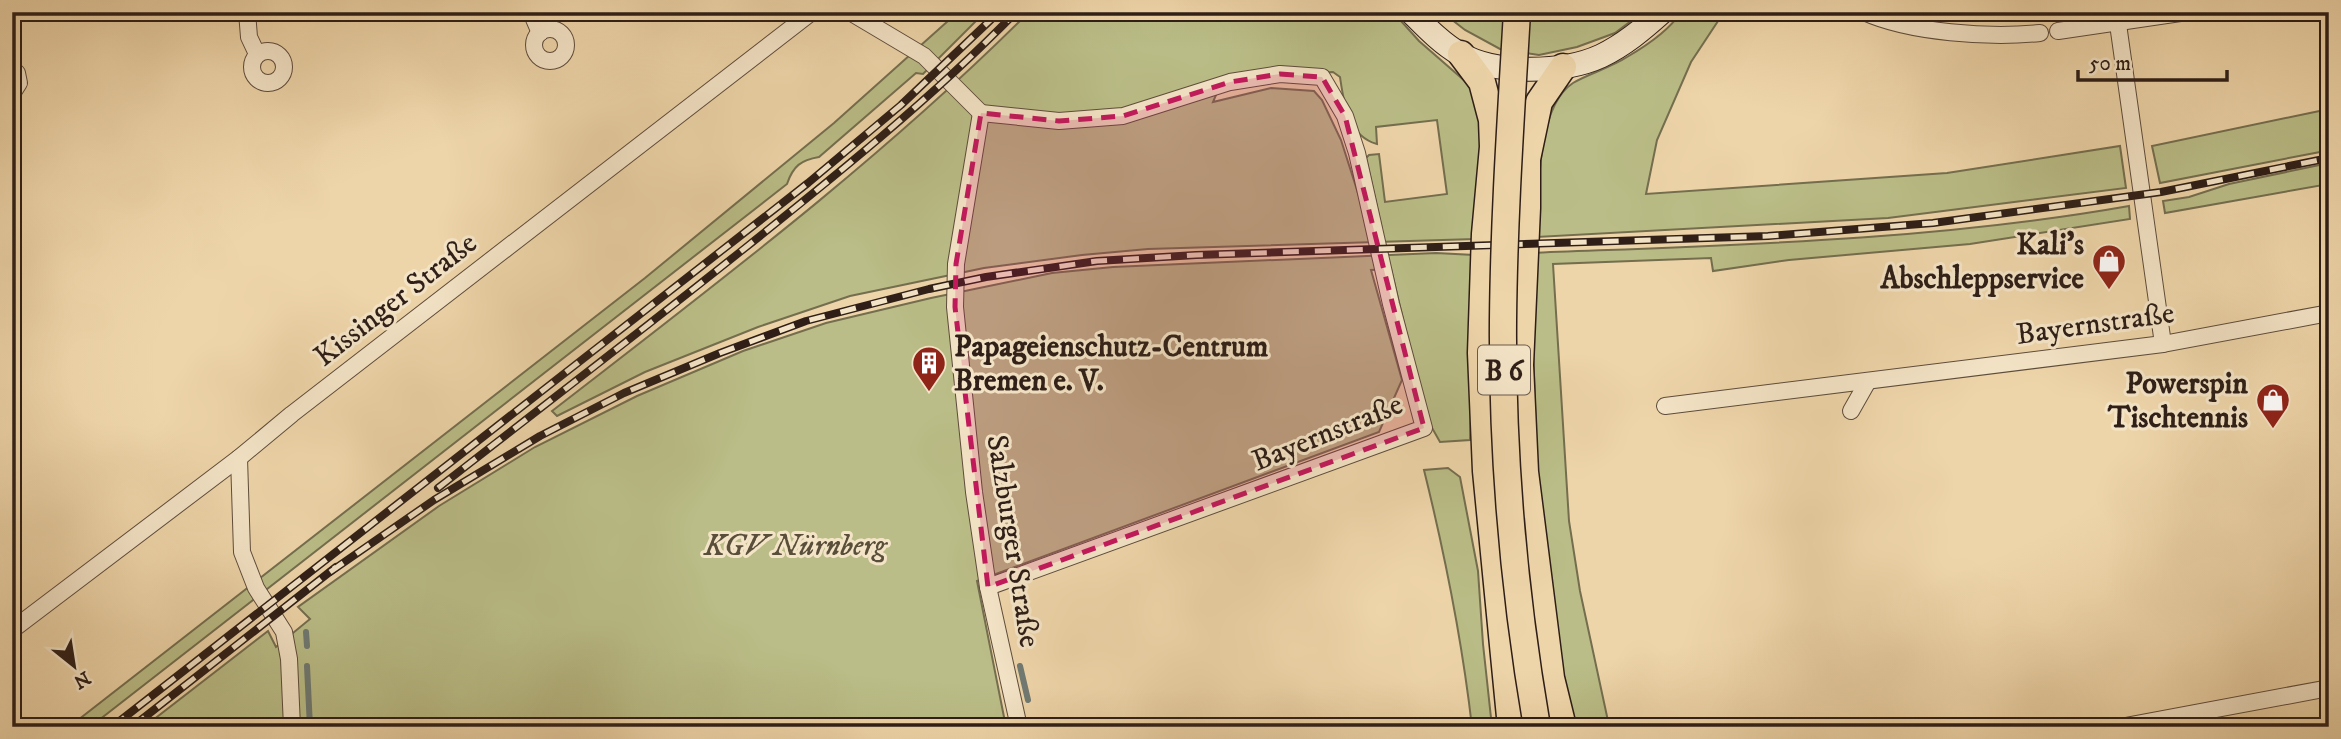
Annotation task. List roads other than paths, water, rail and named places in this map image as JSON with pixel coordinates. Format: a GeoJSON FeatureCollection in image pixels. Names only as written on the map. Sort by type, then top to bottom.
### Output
{"type":"FeatureCollection","features":[{"type":"Feature","properties":{"kind":"highway","name":"B 6"},"geometry":{"type":"LineString","coordinates":[[1517,12],[1506,201],[1503,322],[1505,400],[1514,566],[1527,668],[1538,727]]}},
{"type":"Feature","properties":{"kind":"highway","name":"B 6"},"geometry":{"type":"LineString","coordinates":[[1461,54],[1482,82],[1492,120],[1493,147],[1485,234],[1481,353],[1486,471],[1511,727]]}},
{"type":"Feature","properties":{"kind":"highway","name":"B 6"},"geometry":{"type":"LineString","coordinates":[[1563,67],[1539,102],[1527,159],[1520,365],[1525,472],[1551,678],[1563,727]]}},
{"type":"Feature","properties":{"kind":"main road"},"geometry":{"type":"LineString","coordinates":[[1411,12],[1433,34],[1461,54],[1485,63],[1514,68],[1563,67],[1600,57],[1633,38],[1662,12]]}},
{"type":"Feature","properties":{"kind":"street"},"geometry":{"type":"LineString","coordinates":[[247,12],[249,37],[257,54]]}},
{"type":"Feature","properties":{"kind":"street"},"geometry":{"type":"LineString","coordinates":[[531,12],[540,33]]}},
{"type":"Feature","properties":{"kind":"street","name":"Kissinger Straße"},"geometry":{"type":"LineString","coordinates":[[12,629],[239,458],[302,406],[812,12]]}},
{"type":"Feature","properties":{"kind":"street"},"geometry":{"type":"LineString","coordinates":[[850,12],[924,56],[981,113]]}},
{"type":"Feature","properties":{"kind":"street"},"geometry":{"type":"LineString","coordinates":[[1864,12],[1886,22],[1947,30],[1990,34],[2040,33]]}},
{"type":"Feature","properties":{"kind":"street"},"geometry":{"type":"LineString","coordinates":[[2058,31],[2187,12]]}},
{"type":"Feature","properties":{"kind":"street"},"geometry":{"type":"LineString","coordinates":[[2118,24],[2163,344]]}},
{"type":"Feature","properties":{"kind":"street"},"geometry":{"type":"LineString","coordinates":[[12,68],[17,73],[19,83],[12,94]]}},
{"type":"Feature","properties":{"kind":"street","name":"Bayernstraße"},"geometry":{"type":"LineString","coordinates":[[981,113],[1059,121],[1123,116],[1230,82],[1280,74],[1322,77],[1345,116],[1357,153],[1388,292],[1424,428],[988,587]]}},
{"type":"Feature","properties":{"kind":"street","name":"Salzburger Straße"},"geometry":{"type":"LineString","coordinates":[[981,113],[956,264],[955,307],[974,492],[988,587],[1019,727]]}},
{"type":"Feature","properties":{"kind":"street","name":"Bayernstraße"},"geometry":{"type":"LineString","coordinates":[[1665,406],[2163,344],[2329,313]]}},
{"type":"Feature","properties":{"kind":"street"},"geometry":{"type":"LineString","coordinates":[[1851,411],[1868,381]]}},
{"type":"Feature","properties":{"kind":"street"},"geometry":{"type":"LineString","coordinates":[[239,458],[242,552],[256,588],[284,632],[293,696],[292,727]]}},
{"type":"Feature","properties":{"kind":"street"},"geometry":{"type":"LineString","coordinates":[[2120,727],[2329,688]]}},
{"type":"Feature","properties":{"kind":"street"},"geometry":{"type":"LineString","coordinates":[[2210,709],[2213,727]]}},
{"type":"Feature","properties":{"kind":"waterway"},"geometry":{"type":"LineString","coordinates":[[306,632],[307,646]]}},
{"type":"Feature","properties":{"kind":"waterway"},"geometry":{"type":"LineString","coordinates":[[307,666],[310,727]]}},
{"type":"Feature","properties":{"kind":"waterway"},"geometry":{"type":"LineString","coordinates":[[1020,666],[1028,700]]}},
{"type":"Feature","properties":{"kind":"railway"},"geometry":{"type":"LineString","coordinates":[[112,727],[808,183],[901,105],[999,12]]}},
{"type":"Feature","properties":{"kind":"railway"},"geometry":{"type":"LineString","coordinates":[[438,488],[846,166],[916,107],[1016,12]]}},
{"type":"Feature","properties":{"kind":"railway"},"geometry":{"type":"LineString","coordinates":[[330,572],[434,500],[540,436],[624,393],[806,321],[986,277],[1097,261],[1196,255],[1768,236],[1933,223],[2161,192],[2329,158]]}},
{"type":"Feature","properties":{"kind":"railway"},"geometry":{"type":"LineString","coordinates":[[132,727],[336,567]]}},
{"type":"Feature","properties":{"kind":"place","name":"Kali's Abschleppservice"},"geometry":{"type":"Point","coordinates":[2109,291]}},
{"type":"Feature","properties":{"kind":"place","name":"Papageienschutz-Centrum Bremen e. V."},"geometry":{"type":"Point","coordinates":[929,393]}},
{"type":"Feature","properties":{"kind":"place","name":"Powerspin Tischtennis"},"geometry":{"type":"Point","coordinates":[2273,430]}},
{"type":"Feature","properties":{"kind":"park label","name":"KGV Nürnberg"},"geometry":{"type":"Point","coordinates":[795,545]}}]}
